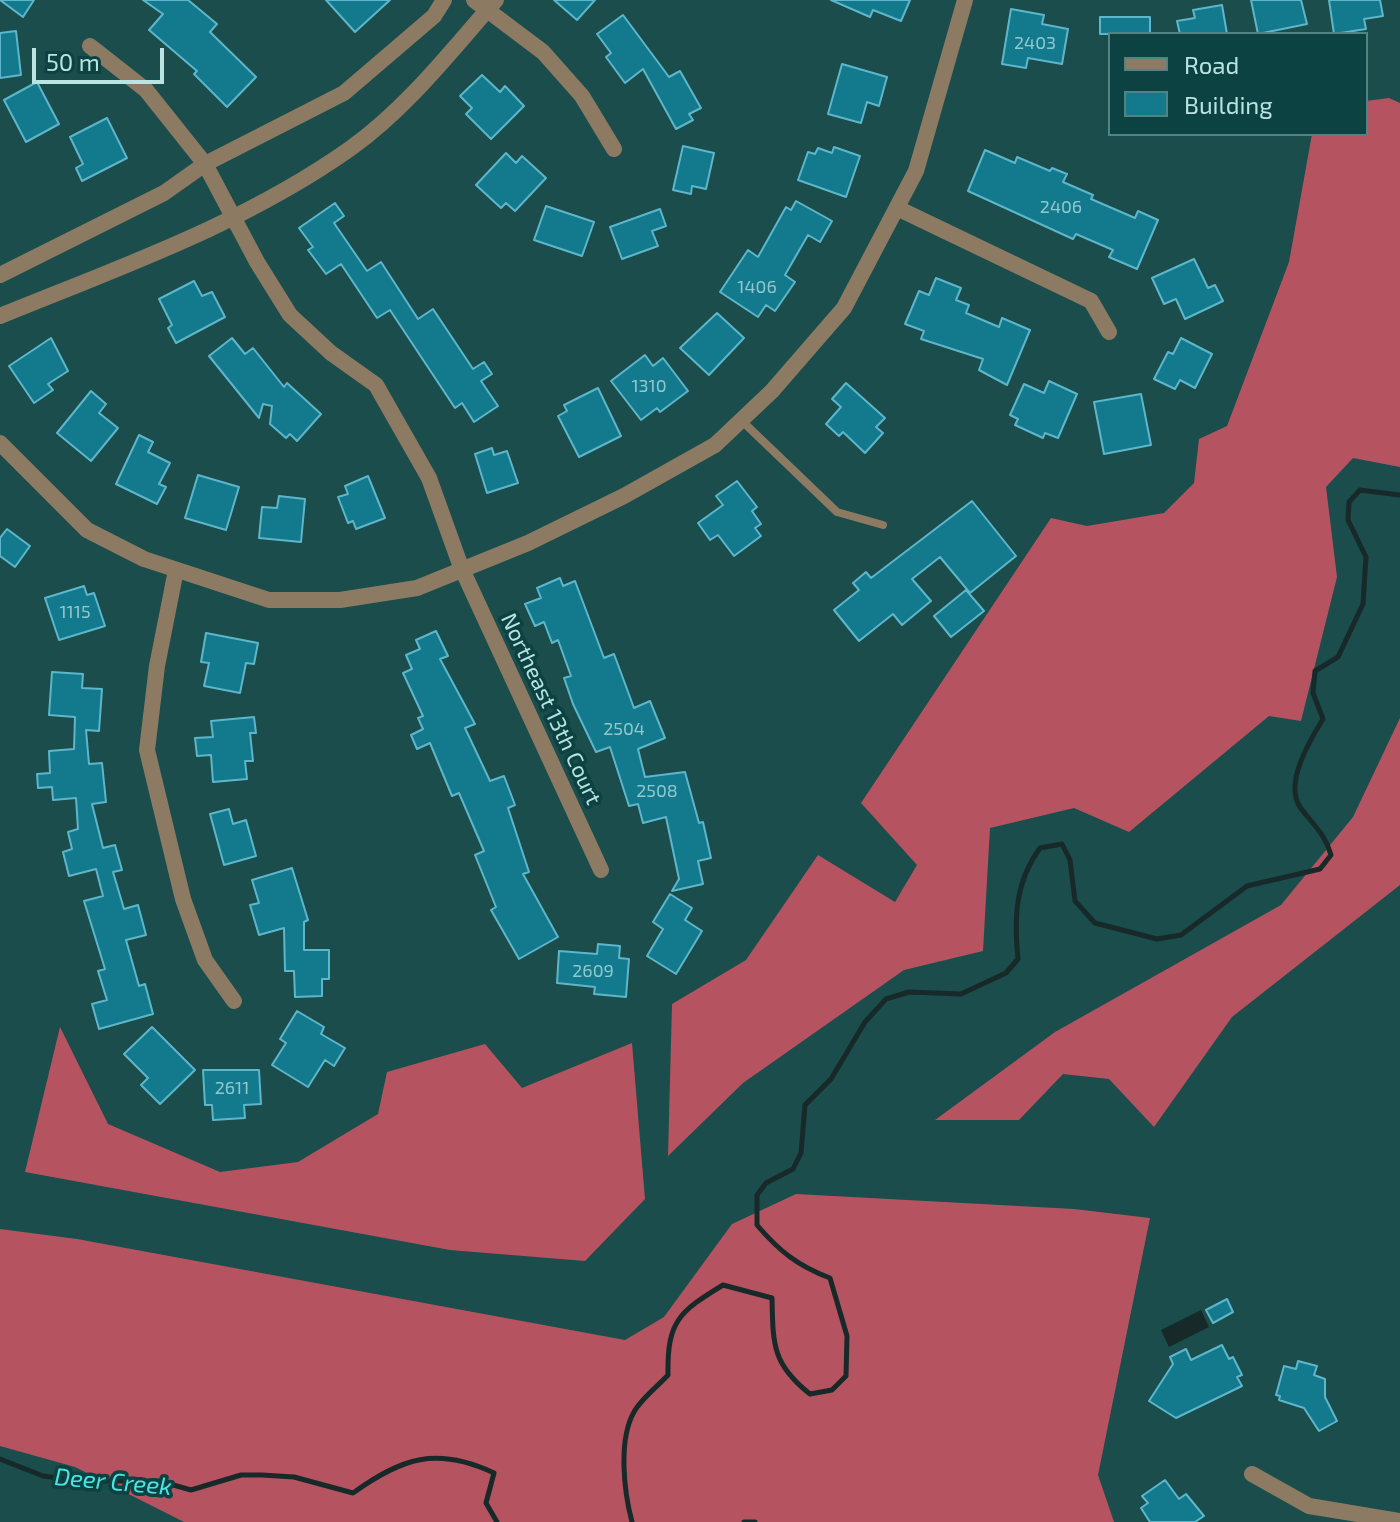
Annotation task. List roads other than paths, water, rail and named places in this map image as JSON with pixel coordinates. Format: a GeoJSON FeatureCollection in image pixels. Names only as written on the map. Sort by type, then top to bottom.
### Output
{"type":"FeatureCollection","features":[{"type":"Feature","properties":{"kind":"street"},"geometry":{"type":"LineString","coordinates":[[0,275],[164,193],[205,164],[344,93],[434,16],[444,0]]}},
{"type":"Feature","properties":{"kind":"street"},"geometry":{"type":"LineString","coordinates":[[0,443],[87,530],[176,570],[269,600],[340,600],[417,588],[461,567],[528,543],[624,496],[715,445],[772,391],[844,308],[916,171],[965,0]]}},
{"type":"Feature","properties":{"kind":"street"},"geometry":{"type":"LineString","coordinates":[[0,316],[152,258],[233,217],[352,148],[426,81],[486,3],[553,63],[582,96],[614,149]]}},
{"type":"Feature","properties":{"kind":"street"},"geometry":{"type":"LineString","coordinates":[[90,46],[146,90],[205,164]]}},
{"type":"Feature","properties":{"kind":"street","name":"Northeast 13th Court"},"geometry":{"type":"LineString","coordinates":[[205,164],[290,315],[331,353],[376,385],[429,478],[461,567],[601,870]]}},
{"type":"Feature","properties":{"kind":"street"},"geometry":{"type":"LineString","coordinates":[[897,208],[1091,301],[1109,332]]}},
{"type":"Feature","properties":{"kind":"street"},"geometry":{"type":"LineString","coordinates":[[176,570],[157,666],[147,750],[183,899],[205,960],[234,1001]]}},
{"type":"Feature","properties":{"kind":"street"},"geometry":{"type":"LineString","coordinates":[[1252,1474],[1309,1506],[1400,1521]]}},
{"type":"Feature","properties":{"kind":"lane"},"geometry":{"type":"LineString","coordinates":[[741,420],[837,512],[883,525]]}},
{"type":"Feature","properties":{"kind":"water"},"geometry":{"type":"Polygon","coordinates":[[[1201,1310],[1209,1327],[1169,1347],[1161,1330],[1201,1310]]]}},
{"type":"Feature","properties":{"kind":"waterway","name":"Deer Creek"},"geometry":{"type":"LineString","coordinates":[[632,1522],[624,1466],[629,1424],[641,1402],[668,1375],[670,1342],[679,1320],[708,1294],[723,1285],[772,1298],[777,1352],[788,1373],[810,1394],[832,1390],[846,1376],[847,1336],[830,1278],[790,1257],[757,1225],[757,1195],[766,1183],[793,1169],[801,1153],[805,1105],[831,1079],[865,1022],[886,999],[909,992],[961,994],[1006,973],[1018,959],[1018,901],[1025,874],[1040,848],[1062,844],[1070,860],[1075,901],[1095,923],[1157,939],[1181,935],[1247,886],[1320,869],[1331,855],[1322,835],[1300,807],[1295,786],[1301,762],[1323,719],[1313,693],[1315,671],[1338,657],[1363,604],[1366,557],[1348,520],[1349,502],[1360,490],[1400,495]]}},
{"type":"Feature","properties":{"kind":"waterway","name":"Deer Creek"},"geometry":{"type":"LineString","coordinates":[[0,1459],[43,1476],[80,1481],[159,1481],[191,1490],[241,1475],[262,1475],[294,1477],[353,1493],[404,1464],[437,1458],[454,1460],[494,1473],[486,1503],[497,1522]]}},
{"type":"Feature","properties":{"kind":"waterway"},"geometry":{"type":"LineString","coordinates":[[744,1522],[755,1522]]}}]}
